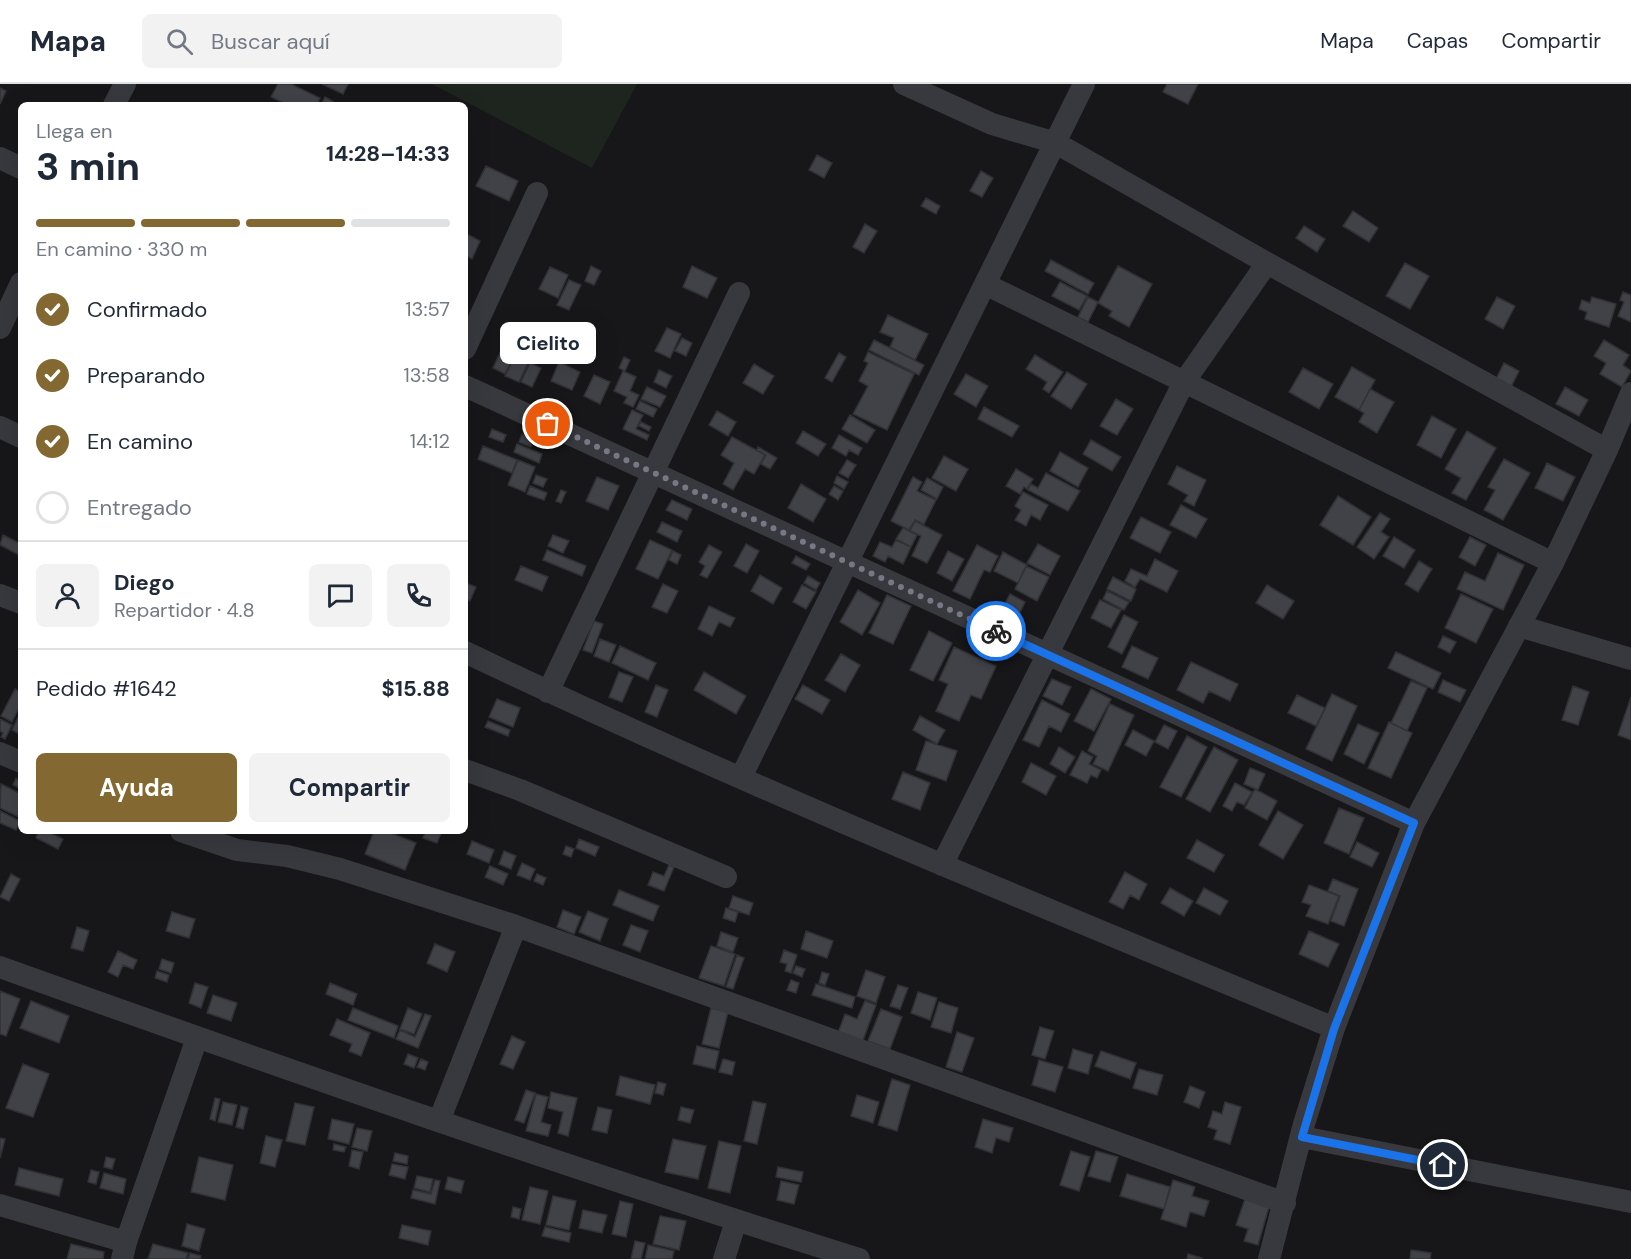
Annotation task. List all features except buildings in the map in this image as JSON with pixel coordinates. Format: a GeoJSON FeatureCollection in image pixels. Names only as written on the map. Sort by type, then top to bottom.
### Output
{"type":"FeatureCollection","features":[{"type":"Feature","properties":{"kind":"street"},"geometry":{"type":"LineString","coordinates":[[116,102],[125,84]]}},
{"type":"Feature","properties":{"kind":"street"},"geometry":{"type":"LineString","coordinates":[[904,84],[992,124],[1056,143],[1607,450]]}},
{"type":"Feature","properties":{"kind":"street"},"geometry":{"type":"LineString","coordinates":[[741,777],[1084,84]]}},
{"type":"Feature","properties":{"kind":"street"},"geometry":{"type":"LineString","coordinates":[[0,158],[18,167]]}},
{"type":"Feature","properties":{"kind":"street"},"geometry":{"type":"LineString","coordinates":[[468,342],[537,193]]}},
{"type":"Feature","properties":{"kind":"street"},"geometry":{"type":"LineString","coordinates":[[942,865],[1184,382],[1267,262]]}},
{"type":"Feature","properties":{"kind":"street"},"geometry":{"type":"LineString","coordinates":[[985,284],[1553,563]]}},
{"type":"Feature","properties":{"kind":"street"},"geometry":{"type":"LineString","coordinates":[[0,328],[18,289]]}},
{"type":"Feature","properties":{"kind":"street"},"geometry":{"type":"LineString","coordinates":[[548,692],[739,292]]}},
{"type":"Feature","properties":{"kind":"street"},"geometry":{"type":"LineString","coordinates":[[468,387],[1414,823]]}},
{"type":"Feature","properties":{"kind":"street"},"geometry":{"type":"LineString","coordinates":[[1272,1258],[1302,1137],[1334,1029],[1414,823],[1553,563],[1607,450],[1631,393]]}},
{"type":"Feature","properties":{"kind":"street"},"geometry":{"type":"LineString","coordinates":[[0,427],[18,436]]}},
{"type":"Feature","properties":{"kind":"street"},"geometry":{"type":"LineString","coordinates":[[0,595],[18,602]]}},
{"type":"Feature","properties":{"kind":"street"},"geometry":{"type":"LineString","coordinates":[[1519,626],[1631,659]]}},
{"type":"Feature","properties":{"kind":"street"},"geometry":{"type":"LineString","coordinates":[[468,653],[548,692],[942,865],[1334,1029]]}},
{"type":"Feature","properties":{"kind":"street"},"geometry":{"type":"LineString","coordinates":[[0,753],[18,761]]}},
{"type":"Feature","properties":{"kind":"street"},"geometry":{"type":"LineString","coordinates":[[468,771],[520,790],[726,877]]}},
{"type":"Feature","properties":{"kind":"street"},"geometry":{"type":"LineString","coordinates":[[199,834],[242,841],[287,856],[340,869],[516,926],[1285,1203]]}},
{"type":"Feature","properties":{"kind":"street"},"geometry":{"type":"LineString","coordinates":[[439,1121],[516,926]]}},
{"type":"Feature","properties":{"kind":"street"},"geometry":{"type":"LineString","coordinates":[[0,967],[439,1121],[736,1221],[859,1259]]}},
{"type":"Feature","properties":{"kind":"street"},"geometry":{"type":"LineString","coordinates":[[0,1204],[124,1250],[197,1038]]}},
{"type":"Feature","properties":{"kind":"street"},"geometry":{"type":"LineString","coordinates":[[1302,1137],[1631,1202]]}},
{"type":"Feature","properties":{"kind":"street"},"geometry":{"type":"LineString","coordinates":[[724,1259],[736,1221]]}},
{"type":"Feature","properties":{"kind":"shaded area"},"geometry":{"type":"Polygon","coordinates":[[[432,84],[637,84],[592,168],[432,84]]]}},
{"type":"Feature","properties":{"kind":"way so far"},"geometry":{"type":"LineString","coordinates":[[548,424],[996,631]]}},
{"type":"Feature","properties":{"kind":"place","name":"Cielito"},"geometry":{"type":"Point","coordinates":[548,424]}},
{"type":"Feature","properties":{"kind":"route"},"geometry":{"type":"LineString","coordinates":[[996,631],[1414,823],[1334,1029],[1302,1137],[1443,1165]]}}]}
